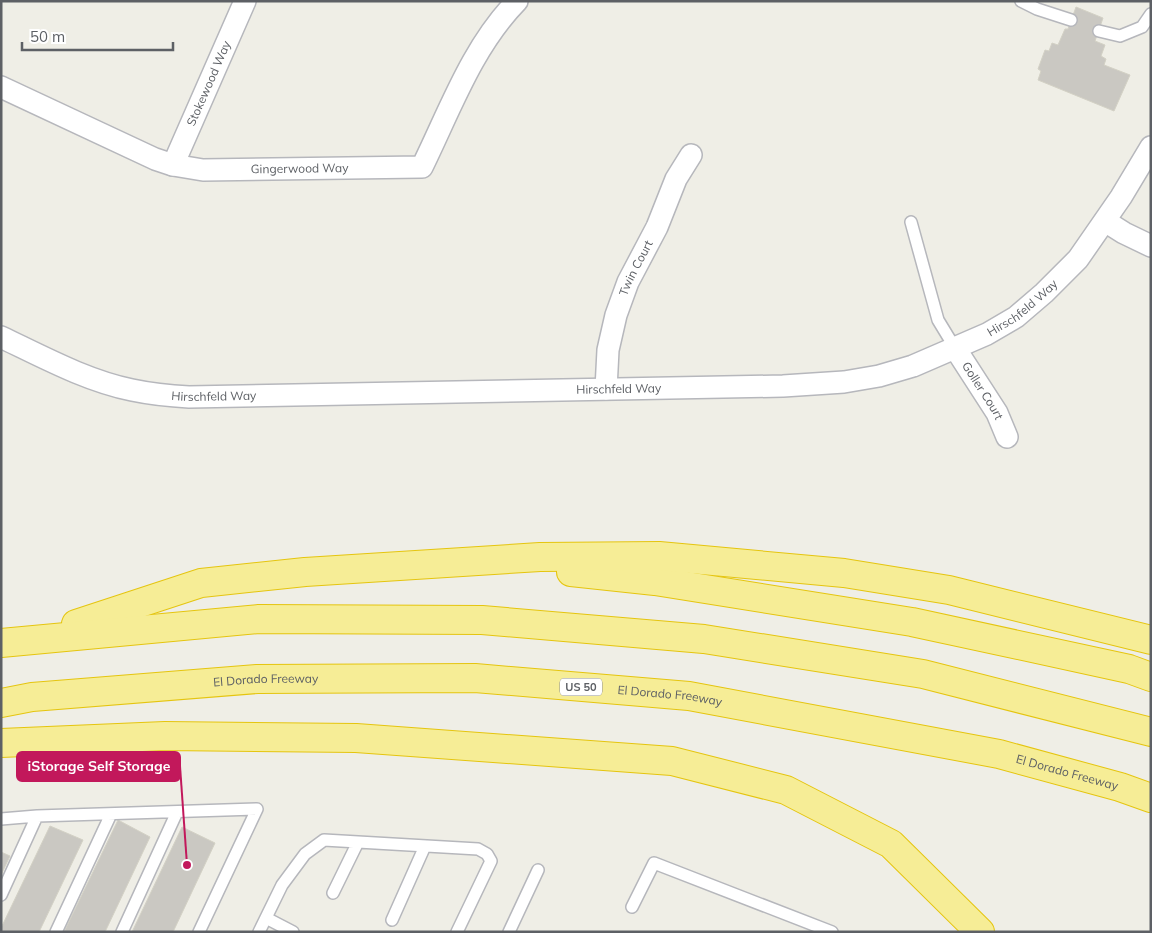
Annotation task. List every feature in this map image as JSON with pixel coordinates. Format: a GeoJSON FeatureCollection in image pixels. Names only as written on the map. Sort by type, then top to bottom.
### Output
{"type":"FeatureCollection","features":[{"type":"Feature","properties":{"kind":"highway"},"geometry":{"type":"LineString","coordinates":[[33,639],[201,583],[305,572],[540,557],[659,556],[844,573],[949,590],[1151,640]]}},
{"type":"Feature","properties":{"kind":"highway"},"geometry":{"type":"LineString","coordinates":[[488,561],[655,581],[912,622],[1129,670],[1151,677]]}},
{"type":"Feature","properties":{"kind":"highway"},"geometry":{"type":"LineString","coordinates":[[1,642],[259,619],[482,620],[704,638],[914,673],[1151,732]]}},
{"type":"Feature","properties":{"kind":"highway","name":"El Dorado Freeway"},"geometry":{"type":"LineString","coordinates":[[1,703],[32,697],[257,679],[475,678],[660,693],[689,696],[999,754],[1120,787],[1151,798]]}},
{"type":"Feature","properties":{"kind":"highway"},"geometry":{"type":"LineString","coordinates":[[1,743],[165,736],[356,738],[672,761],[786,790],[891,844],[980,932]]}},
{"type":"Feature","properties":{"kind":"street","name":"Stokewood Way"},"geometry":{"type":"LineString","coordinates":[[173,165],[245,1]]}},
{"type":"Feature","properties":{"kind":"street","name":"Gingerwood Way"},"geometry":{"type":"LineString","coordinates":[[1,87],[155,159],[173,165],[203,170],[422,167],[484,41],[505,13],[517,1]]}},
{"type":"Feature","properties":{"kind":"street","name":"Hirschfeld Way"},"geometry":{"type":"LineString","coordinates":[[1,337],[88,377],[130,390],[160,395],[199,397],[784,386],[844,382],[879,376],[913,366],[987,334],[1016,316],[1044,293],[1078,259],[1105,221],[1151,146]]}},
{"type":"Feature","properties":{"kind":"street","name":"Twin Court"},"geometry":{"type":"LineString","coordinates":[[606,389],[608,350],[616,315],[628,282],[657,227],[676,180],[691,155]]}},
{"type":"Feature","properties":{"kind":"street"},"geometry":{"type":"LineString","coordinates":[[1105,221],[1151,246]]}},
{"type":"Feature","properties":{"kind":"street","name":"Goller Court"},"geometry":{"type":"LineString","coordinates":[[955,348],[996,413],[1007,437]]}},
{"type":"Feature","properties":{"kind":"lane"},"geometry":{"type":"LineString","coordinates":[[1021,1],[1037,9],[1071,20]]}},
{"type":"Feature","properties":{"kind":"lane"},"geometry":{"type":"LineString","coordinates":[[1099,31],[1120,36],[1142,27],[1151,14]]}},
{"type":"Feature","properties":{"kind":"lane"},"geometry":{"type":"LineString","coordinates":[[911,222],[938,320],[955,348]]}},
{"type":"Feature","properties":{"kind":"lane"},"geometry":{"type":"LineString","coordinates":[[1,820],[38,816],[257,809],[199,932]]}},
{"type":"Feature","properties":{"kind":"lane"},"geometry":{"type":"LineString","coordinates":[[122,932],[177,812]]}},
{"type":"Feature","properties":{"kind":"lane"},"geometry":{"type":"LineString","coordinates":[[56,932],[111,814]]}},
{"type":"Feature","properties":{"kind":"lane"},"geometry":{"type":"LineString","coordinates":[[1,895],[38,816]]}},
{"type":"Feature","properties":{"kind":"lane"},"geometry":{"type":"LineString","coordinates":[[259,932],[282,885],[305,854],[324,840],[478,849],[487,854],[491,860],[457,932]]}},
{"type":"Feature","properties":{"kind":"lane"},"geometry":{"type":"LineString","coordinates":[[334,893],[358,842]]}},
{"type":"Feature","properties":{"kind":"lane"},"geometry":{"type":"LineString","coordinates":[[392,920],[425,846]]}},
{"type":"Feature","properties":{"kind":"lane"},"geometry":{"type":"LineString","coordinates":[[632,907],[654,864],[832,932]]}},
{"type":"Feature","properties":{"kind":"lane"},"geometry":{"type":"LineString","coordinates":[[509,932],[538,870]]}},
{"type":"Feature","properties":{"kind":"lane"},"geometry":{"type":"LineString","coordinates":[[266,918],[293,932]]}},
{"type":"Feature","properties":{"kind":"building"},"geometry":{"type":"Polygon","coordinates":[[[1076,7],[1103,18],[1095,41],[1105,45],[1101,56],[1106,59],[1104,65],[1130,75],[1114,111],[1038,80],[1041,71],[1038,69],[1045,50],[1049,51],[1052,43],[1058,45],[1065,29],[1068,29],[1076,7]]]}},
{"type":"Feature","properties":{"kind":"building"},"geometry":{"type":"Polygon","coordinates":[[[118,820],[150,837],[105,932],[64,932],[118,820]]]}},
{"type":"Feature","properties":{"kind":"building"},"geometry":{"type":"Polygon","coordinates":[[[50,826],[83,840],[39,932],[1,932],[1,928],[50,826]]]}},
{"type":"Feature","properties":{"kind":"building"},"geometry":{"type":"Polygon","coordinates":[[[182,827],[215,843],[173,932],[132,932],[182,827]]]}},
{"type":"Feature","properties":{"kind":"building"},"geometry":{"type":"Polygon","coordinates":[[[1,852],[10,856],[1,875],[1,852]]]}},
{"type":"Feature","properties":{"kind":"place","name":"iStorage Self Storage"},"geometry":{"type":"Point","coordinates":[187,865]}}]}
